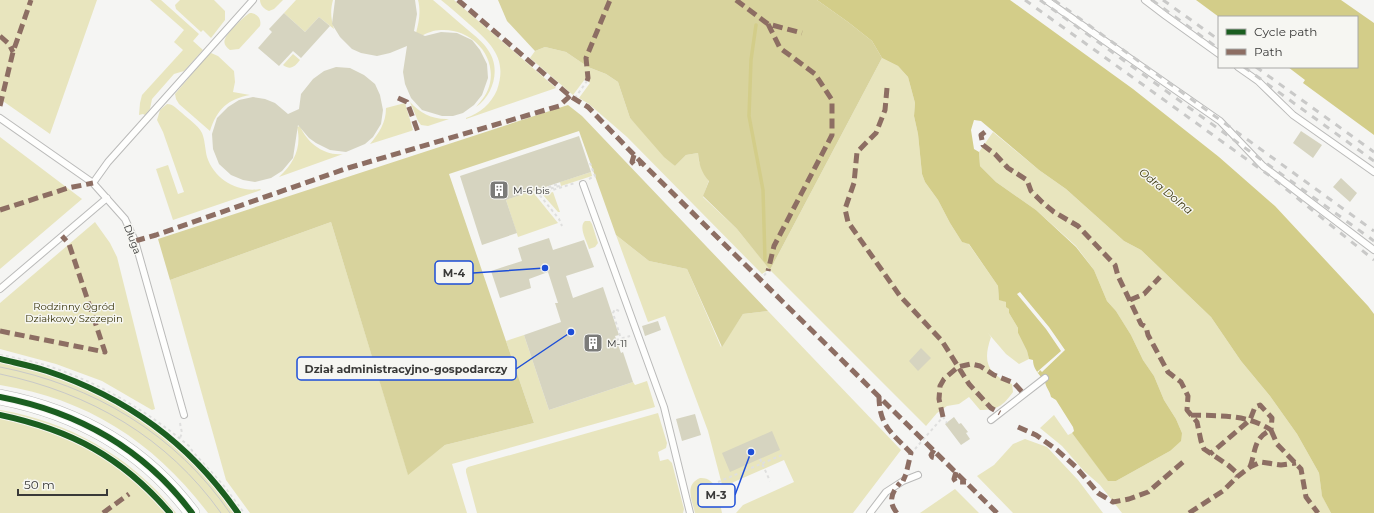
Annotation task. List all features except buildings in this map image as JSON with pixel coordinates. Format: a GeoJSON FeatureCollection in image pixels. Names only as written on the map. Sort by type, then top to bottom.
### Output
{"type":"FeatureCollection","features":[{"type":"Feature","properties":{"kind":"street"},"geometry":{"type":"LineString","coordinates":[[0,397],[36,405],[56,412],[81,422],[112,439],[154,471],[173,490],[192,513]]}},
{"type":"Feature","properties":{"kind":"lane"},"geometry":{"type":"LineString","coordinates":[[93,183],[108,162],[253,0]]}},
{"type":"Feature","properties":{"kind":"lane"},"geometry":{"type":"LineString","coordinates":[[1046,0],[1140,67],[1220,121],[1263,166],[1374,250]]}},
{"type":"Feature","properties":{"kind":"lane"},"geometry":{"type":"LineString","coordinates":[[1145,0],[1218,53]]}},
{"type":"Feature","properties":{"kind":"lane"},"geometry":{"type":"LineString","coordinates":[[1239,68],[1258,81],[1293,115],[1374,172]]}},
{"type":"Feature","properties":{"kind":"lane","name":"Długa"},"geometry":{"type":"LineString","coordinates":[[0,118],[93,183],[125,219],[135,240],[184,415]]}},
{"type":"Feature","properties":{"kind":"lane"},"geometry":{"type":"LineString","coordinates":[[583,184],[664,407],[690,513]]}},
{"type":"Feature","properties":{"kind":"lane"},"geometry":{"type":"LineString","coordinates":[[0,289],[107,198]]}},
{"type":"Feature","properties":{"kind":"lane"},"geometry":{"type":"LineString","coordinates":[[991,420],[1045,378]]}},
{"type":"Feature","properties":{"kind":"lane"},"geometry":{"type":"LineString","coordinates":[[870,513],[886,492],[903,481],[918,475]]}},
{"type":"Feature","properties":{"kind":"path"},"geometry":{"type":"LineString","coordinates":[[574,98],[587,81]]}},
{"type":"Feature","properties":{"kind":"path"},"geometry":{"type":"LineString","coordinates":[[562,187],[544,193],[543,191],[559,186],[558,184],[537,190],[559,219],[562,226]]}},
{"type":"Feature","properties":{"kind":"path"},"geometry":{"type":"LineString","coordinates":[[760,280],[768,271]]}},
{"type":"Feature","properties":{"kind":"path"},"geometry":{"type":"LineString","coordinates":[[620,312],[619,310],[615,309],[613,313],[621,339]]}},
{"type":"Feature","properties":{"kind":"path"},"geometry":{"type":"LineString","coordinates":[[616,340],[628,336],[626,330]]}},
{"type":"Feature","properties":{"kind":"path"},"geometry":{"type":"LineString","coordinates":[[0,354],[48,366],[102,388],[138,409],[186,443],[224,486],[244,513]]}},
{"type":"Feature","properties":{"kind":"path"},"geometry":{"type":"LineString","coordinates":[[0,359],[46,370],[100,392],[186,443],[238,513]]}},
{"type":"Feature","properties":{"kind":"path"},"geometry":{"type":"LineString","coordinates":[[184,415],[188,428]]}},
{"type":"Feature","properties":{"kind":"path"},"geometry":{"type":"LineString","coordinates":[[916,449],[943,417],[947,423]]}},
{"type":"Feature","properties":{"kind":"path"},"geometry":{"type":"LineString","coordinates":[[718,482],[782,456]]}},
{"type":"Feature","properties":{"kind":"path"},"geometry":{"type":"LineString","coordinates":[[760,459],[770,481]]}},
{"type":"Feature","properties":{"kind":"green space"},"geometry":{"type":"Polygon","coordinates":[[[0,0],[97,0],[50,134],[0,99],[0,0]]]}},
{"type":"Feature","properties":{"kind":"green space"},"geometry":{"type":"Polygon","coordinates":[[[150,0],[161,0],[199,34],[193,41],[203,50],[184,71],[174,74],[152,99],[150,109],[145,115],[139,115],[142,95],[183,50],[174,42],[184,30],[150,0]]]}},
{"type":"Feature","properties":{"kind":"green space"},"geometry":{"type":"Polygon","coordinates":[[[180,0],[214,0],[225,11],[225,20],[211,38],[203,30],[201,32],[176,9],[175,5],[180,0]]]}},
{"type":"Feature","properties":{"kind":"green space"},"geometry":{"type":"Polygon","coordinates":[[[260,0],[283,0],[274,9],[269,11],[263,7],[260,0]]]}},
{"type":"Feature","properties":{"kind":"green space"},"geometry":{"type":"Polygon","coordinates":[[[296,0],[333,0],[331,15],[334,29],[319,17],[305,32],[284,13],[296,0]]]}},
{"type":"Feature","properties":{"kind":"green space"},"geometry":{"type":"Polygon","coordinates":[[[418,0],[433,0],[481,42],[492,57],[495,73],[494,80],[487,95],[476,107],[483,99],[490,83],[491,72],[485,53],[471,38],[462,33],[441,30],[433,31],[421,36],[416,33],[419,16],[418,0]]]}},
{"type":"Feature","properties":{"kind":"green space"},"geometry":{"type":"Polygon","coordinates":[[[441,0],[454,0],[556,88],[466,119],[484,107],[495,95],[500,79],[499,61],[495,52],[484,38],[441,0]]]}},
{"type":"Feature","properties":{"kind":"green space"},"geometry":{"type":"Polygon","coordinates":[[[250,13],[255,14],[258,17],[260,26],[239,49],[230,50],[226,47],[224,41],[226,37],[244,17],[250,13]]]}},
{"type":"Feature","properties":{"kind":"green space"},"geometry":{"type":"Polygon","coordinates":[[[545,47],[566,52],[588,67],[606,74],[618,82],[630,118],[675,166],[686,155],[698,153],[699,162],[709,180],[703,197],[737,229],[768,267],[768,270],[762,274],[627,137],[589,104],[579,98],[590,83],[585,79],[573,95],[530,58],[535,51],[545,47]]]}},
{"type":"Feature","properties":{"kind":"green space"},"geometry":{"type":"Polygon","coordinates":[[[211,53],[218,56],[234,71],[235,82],[233,92],[250,95],[235,99],[224,106],[216,117],[210,131],[179,104],[175,94],[211,53]]]}},
{"type":"Feature","properties":{"kind":"green space"},"geometry":{"type":"Polygon","coordinates":[[[293,54],[300,60],[295,66],[288,68],[283,65],[293,54]]]}},
{"type":"Feature","properties":{"kind":"green space"},"geometry":{"type":"Polygon","coordinates":[[[882,58],[898,66],[908,77],[915,103],[914,116],[918,134],[922,174],[925,182],[938,200],[962,242],[968,243],[998,286],[999,299],[1006,302],[1010,309],[1009,313],[1018,328],[1018,333],[1027,351],[1029,359],[1019,364],[1006,354],[988,333],[991,337],[987,354],[989,366],[992,372],[997,376],[1012,384],[1013,392],[1003,404],[986,410],[980,410],[969,397],[959,404],[947,406],[937,413],[926,426],[770,270],[882,58]]]}},
{"type":"Feature","properties":{"kind":"green space"},"geometry":{"type":"Polygon","coordinates":[[[410,102],[427,115],[449,119],[428,126],[421,125],[410,102]]]}},
{"type":"Feature","properties":{"kind":"green space"},"geometry":{"type":"Polygon","coordinates":[[[405,103],[413,130],[370,144],[381,128],[385,118],[386,108],[405,103]]]}},
{"type":"Feature","properties":{"kind":"green space"},"geometry":{"type":"Polygon","coordinates":[[[167,104],[175,107],[200,130],[203,136],[210,165],[221,178],[228,183],[243,189],[261,190],[173,220],[156,169],[168,165],[178,194],[184,192],[163,132],[157,120],[160,110],[167,104]]]}},
{"type":"Feature","properties":{"kind":"green space"},"geometry":{"type":"Polygon","coordinates":[[[300,126],[307,138],[323,151],[343,154],[279,177],[289,166],[296,154],[298,141],[297,127],[300,126]]]}},
{"type":"Feature","properties":{"kind":"green space"},"geometry":{"type":"Polygon","coordinates":[[[993,132],[1039,170],[1066,189],[1124,241],[1141,250],[1211,317],[1241,361],[1270,396],[1297,434],[1319,473],[1322,495],[1331,513],[1122,513],[1100,485],[1084,471],[1062,446],[1040,428],[1054,415],[1068,435],[1072,433],[1108,480],[1116,481],[1170,451],[1182,433],[1176,419],[1164,400],[1154,376],[1143,360],[1131,335],[1116,311],[1107,301],[1094,270],[1076,246],[1036,210],[996,182],[980,166],[979,152],[993,132]]]}},
{"type":"Feature","properties":{"kind":"green space"},"geometry":{"type":"Polygon","coordinates":[[[0,137],[82,199],[0,269],[0,137]]]}},
{"type":"Feature","properties":{"kind":"green space"},"geometry":{"type":"Polygon","coordinates":[[[591,172],[592,176],[561,186],[560,182],[591,172]]]}},
{"type":"Feature","properties":{"kind":"green space"},"geometry":{"type":"Polygon","coordinates":[[[532,191],[558,223],[518,237],[506,200],[532,191]]]}},
{"type":"Feature","properties":{"kind":"green space"},"geometry":{"type":"Polygon","coordinates":[[[553,192],[560,212],[558,212],[543,195],[553,192]]]}},
{"type":"Feature","properties":{"kind":"green space"},"geometry":{"type":"Polygon","coordinates":[[[585,221],[590,221],[592,224],[598,243],[595,247],[589,249],[582,227],[585,221]]]}},
{"type":"Feature","properties":{"kind":"green space","name":"Rodzinny Ogród Działkowy Szczepin"},"geometry":{"type":"Polygon","coordinates":[[[95,222],[110,243],[117,257],[155,409],[152,410],[102,381],[56,364],[0,349],[0,303],[95,222]]]}},
{"type":"Feature","properties":{"kind":"green space"},"geometry":{"type":"Polygon","coordinates":[[[331,222],[408,474],[445,445],[534,423],[506,341],[524,335],[549,410],[633,382],[635,385],[647,381],[655,407],[452,464],[467,513],[250,513],[226,480],[170,280],[331,222]]]}},
{"type":"Feature","properties":{"kind":"green space"},"geometry":{"type":"Polygon","coordinates":[[[616,235],[649,261],[687,269],[721,347],[743,314],[768,311],[901,450],[853,513],[736,513],[743,505],[794,482],[784,460],[727,485],[730,499],[726,500],[708,431],[665,316],[648,322],[616,235]]]}},
{"type":"Feature","properties":{"kind":"green space"},"geometry":{"type":"Polygon","coordinates":[[[0,361],[62,378],[88,389],[136,416],[159,432],[200,469],[235,513],[208,513],[165,465],[142,445],[117,428],[90,413],[62,401],[32,392],[0,385],[0,361]]]}},
{"type":"Feature","properties":{"kind":"green space"},"geometry":{"type":"Polygon","coordinates":[[[0,410],[25,415],[50,423],[98,445],[120,459],[140,475],[159,493],[176,513],[173,513],[137,477],[96,447],[50,425],[0,412],[0,410]]]}},
{"type":"Feature","properties":{"kind":"green space"},"geometry":{"type":"Polygon","coordinates":[[[658,413],[667,443],[666,448],[658,452],[660,461],[668,459],[672,463],[684,509],[683,513],[477,513],[466,472],[468,467],[658,413]]]}},
{"type":"Feature","properties":{"kind":"green space"},"geometry":{"type":"Polygon","coordinates":[[[0,418],[25,423],[48,431],[91,451],[130,478],[166,513],[0,513],[0,418]]]}},
{"type":"Feature","properties":{"kind":"green space"},"geometry":{"type":"Polygon","coordinates":[[[1025,439],[1047,447],[1078,480],[1103,513],[1013,513],[977,476],[994,465],[1013,444],[1025,439]]]}},
{"type":"Feature","properties":{"kind":"green space"},"geometry":{"type":"Polygon","coordinates":[[[700,478],[711,481],[714,485],[717,490],[722,513],[695,513],[690,493],[692,485],[700,478]]]}},
{"type":"Feature","properties":{"kind":"green space"},"geometry":{"type":"Polygon","coordinates":[[[955,489],[979,513],[920,513],[955,489]]]}},
{"type":"Feature","properties":{"kind":"shaded area"},"geometry":{"type":"Polygon","coordinates":[[[498,0],[817,0],[872,41],[882,58],[770,270],[737,229],[703,196],[709,181],[701,168],[698,153],[686,155],[675,166],[664,157],[630,118],[618,82],[606,74],[588,67],[566,52],[545,47],[535,51],[507,21],[498,0]]]}},
{"type":"Feature","properties":{"kind":"shaded area"},"geometry":{"type":"Polygon","coordinates":[[[568,105],[582,116],[768,311],[743,314],[722,347],[687,269],[649,261],[616,235],[579,131],[449,174],[534,423],[445,445],[408,475],[331,222],[170,280],[158,239],[568,105]]]}},
{"type":"Feature","properties":{"kind":"water","name":"Odra Dolna"},"geometry":{"type":"Polygon","coordinates":[[[817,0],[1010,0],[1133,89],[1219,157],[1275,206],[1374,314],[1374,513],[1331,513],[1322,496],[1319,473],[1297,434],[1270,396],[1241,361],[1211,317],[1141,250],[1124,241],[1066,189],[1039,170],[981,121],[974,120],[971,130],[974,149],[979,152],[980,166],[996,182],[1036,210],[1076,247],[1094,270],[1107,301],[1116,311],[1131,335],[1143,360],[1154,376],[1164,400],[1176,419],[1182,433],[1181,441],[1170,451],[1116,481],[1108,481],[1072,433],[1074,431],[1073,427],[1056,400],[1051,397],[1046,386],[1045,382],[1048,380],[1044,375],[1041,377],[1034,367],[1033,360],[1029,359],[1027,351],[1018,333],[1018,328],[1009,313],[1009,309],[1006,307],[1006,302],[999,300],[998,286],[969,244],[962,242],[938,200],[925,182],[922,174],[918,134],[914,116],[915,103],[908,77],[898,66],[882,58],[872,41],[817,0]]]}},
{"type":"Feature","properties":{"kind":"water"},"geometry":{"type":"Polygon","coordinates":[[[1196,0],[1341,0],[1374,23],[1374,135],[1303,83],[1305,80],[1289,68],[1358,68],[1358,16],[1218,16],[1196,0]]]}},
{"type":"Feature","properties":{"kind":"pier"},"geometry":{"type":"Polygon","coordinates":[[[1020,292],[1049,327],[1065,350],[1042,372],[1040,370],[1038,373],[1037,372],[1061,351],[1046,329],[1017,294],[1020,292]]]}},
{"type":"Feature","properties":{"kind":"waterway"},"geometry":{"type":"LineString","coordinates":[[756,25],[751,60],[749,116],[763,190],[765,260]]}},
{"type":"Feature","properties":{"kind":"tram line"},"geometry":{"type":"LineString","coordinates":[[0,367],[34,375],[68,386],[99,400],[130,417],[158,437],[184,459],[208,485],[230,513]]}},
{"type":"Feature","properties":{"kind":"tram line"},"geometry":{"type":"LineString","coordinates":[[0,374],[33,382],[65,393],[95,406],[124,422],[151,441],[176,462],[200,486],[221,513]]}},
{"type":"Feature","properties":{"kind":"railway"},"geometry":{"type":"LineString","coordinates":[[1025,0],[1270,176],[1374,260]]}},
{"type":"Feature","properties":{"kind":"railway"},"geometry":{"type":"LineString","coordinates":[[1040,0],[1374,241]]}},
{"type":"Feature","properties":{"kind":"railway"},"geometry":{"type":"LineString","coordinates":[[1054,0],[1374,231]]}},
{"type":"Feature","properties":{"kind":"railway"},"geometry":{"type":"LineString","coordinates":[[1152,0],[1218,48]]}},
{"type":"Feature","properties":{"kind":"railway"},"geometry":{"type":"LineString","coordinates":[[1163,0],[1218,39]]}},
{"type":"Feature","properties":{"kind":"railway"},"geometry":{"type":"LineString","coordinates":[[1245,68],[1374,161]]}},
{"type":"Feature","properties":{"kind":"railway"},"geometry":{"type":"LineString","coordinates":[[1257,68],[1374,152]]}},
{"type":"Feature","properties":{"kind":"marked path"},"geometry":{"type":"LineString","coordinates":[[0,106],[13,52],[31,0]]}},
{"type":"Feature","properties":{"kind":"marked path"},"geometry":{"type":"LineString","coordinates":[[458,0],[570,96],[588,107],[638,159],[997,513]]}},
{"type":"Feature","properties":{"kind":"marked path"},"geometry":{"type":"LineString","coordinates":[[587,81],[586,58],[610,0]]}},
{"type":"Feature","properties":{"kind":"marked path"},"geometry":{"type":"LineString","coordinates":[[736,0],[768,24],[802,33]]}},
{"type":"Feature","properties":{"kind":"marked path"},"geometry":{"type":"LineString","coordinates":[[768,24],[780,48],[815,74],[832,100],[832,135],[774,246],[768,271]]}},
{"type":"Feature","properties":{"kind":"marked path"},"geometry":{"type":"LineString","coordinates":[[0,36],[9,44],[13,52]]}},
{"type":"Feature","properties":{"kind":"marked path"},"geometry":{"type":"LineString","coordinates":[[887,88],[885,110],[876,133],[857,152],[854,183],[845,209],[848,222],[900,296],[942,341],[969,384],[991,408],[1000,413]]}},
{"type":"Feature","properties":{"kind":"marked path"},"geometry":{"type":"LineString","coordinates":[[135,241],[348,168],[559,106],[570,96]]}},
{"type":"Feature","properties":{"kind":"marked path"},"geometry":{"type":"LineString","coordinates":[[398,98],[407,102],[418,132]]}},
{"type":"Feature","properties":{"kind":"marked path"},"geometry":{"type":"LineString","coordinates":[[985,132],[981,135],[983,145],[995,154],[1008,168],[1027,180],[1031,191],[1042,202],[1054,212],[1078,226],[1115,265],[1118,276],[1141,324],[1146,327],[1148,335],[1168,372],[1181,382],[1188,396],[1187,410],[1197,422],[1204,449],[1228,465],[1236,472],[1237,477]]}},
{"type":"Feature","properties":{"kind":"marked path"},"geometry":{"type":"LineString","coordinates":[[634,155],[632,162],[635,165],[641,163]]}},
{"type":"Feature","properties":{"kind":"marked path"},"geometry":{"type":"LineString","coordinates":[[0,210],[68,188],[93,183]]}},
{"type":"Feature","properties":{"kind":"marked path"},"geometry":{"type":"LineString","coordinates":[[0,331],[105,352],[69,244],[62,236]]}},
{"type":"Feature","properties":{"kind":"marked path"},"geometry":{"type":"LineString","coordinates":[[1130,300],[1144,294],[1160,277]]}},
{"type":"Feature","properties":{"kind":"marked path"},"geometry":{"type":"LineString","coordinates":[[943,417],[939,399],[940,386],[944,379],[958,367],[971,364],[980,366],[994,375],[1014,383],[1024,394]]}},
{"type":"Feature","properties":{"kind":"marked path"},"geometry":{"type":"LineString","coordinates":[[879,396],[881,415],[884,422],[911,453],[903,481]]}},
{"type":"Feature","properties":{"kind":"marked path"},"geometry":{"type":"LineString","coordinates":[[1191,415],[1243,418],[1252,421],[1262,425],[1271,430],[1272,418],[1260,405],[1255,407],[1250,420],[1210,454]]}},
{"type":"Feature","properties":{"kind":"marked path"},"geometry":{"type":"LineString","coordinates":[[1018,427],[1036,435],[1057,450],[1076,467],[1098,493],[1113,502],[1129,499],[1148,492],[1183,462]]}},
{"type":"Feature","properties":{"kind":"marked path"},"geometry":{"type":"LineString","coordinates":[[1250,467],[1258,441],[1265,433],[1271,430],[1277,444],[1301,469],[1306,497],[1318,513]]}},
{"type":"Feature","properties":{"kind":"marked path"},"geometry":{"type":"LineString","coordinates":[[934,450],[931,455],[932,457],[941,457]]}},
{"type":"Feature","properties":{"kind":"marked path"},"geometry":{"type":"LineString","coordinates":[[1189,513],[1223,491],[1250,467],[1261,462],[1281,465],[1296,463]]}},
{"type":"Feature","properties":{"kind":"marked path"},"geometry":{"type":"LineString","coordinates":[[956,472],[954,479],[956,482],[966,482]]}},
{"type":"Feature","properties":{"kind":"marked path"},"geometry":{"type":"LineString","coordinates":[[897,513],[892,505],[892,498],[894,490],[900,483]]}},
{"type":"Feature","properties":{"kind":"marked path"},"geometry":{"type":"LineString","coordinates":[[103,513],[129,494]]}},
{"type":"Feature","properties":{"kind":"cycle path"},"geometry":{"type":"LineString","coordinates":[[0,359],[41,369],[76,382],[130,409],[178,445],[220,488],[238,513]]}},
{"type":"Feature","properties":{"kind":"cycle path"},"geometry":{"type":"LineString","coordinates":[[0,397],[56,412],[82,423],[107,437],[131,452],[153,470],[173,490],[192,513]]}},
{"type":"Feature","properties":{"kind":"cycle path"},"geometry":{"type":"LineString","coordinates":[[0,415],[26,421],[50,429],[94,449],[114,461],[133,476],[152,493],[170,513]]}},
{"type":"Feature","properties":{"kind":"place","name":"M-6 bis"},"geometry":{"type":"Point","coordinates":[499,190]}},
{"type":"Feature","properties":{"kind":"place","name":"M-4"},"geometry":{"type":"Point","coordinates":[545,268]}},
{"type":"Feature","properties":{"kind":"place","name":"Dział administracyjno-gospodarczy"},"geometry":{"type":"Point","coordinates":[571,332]}},
{"type":"Feature","properties":{"kind":"place","name":"M-11"},"geometry":{"type":"Point","coordinates":[593,343]}},
{"type":"Feature","properties":{"kind":"place","name":"M-3"},"geometry":{"type":"Point","coordinates":[751,452]}}]}
